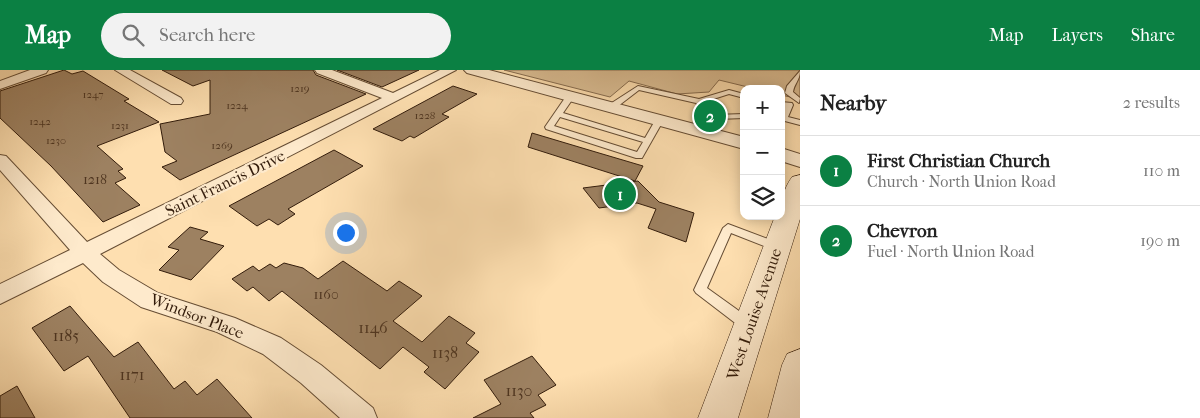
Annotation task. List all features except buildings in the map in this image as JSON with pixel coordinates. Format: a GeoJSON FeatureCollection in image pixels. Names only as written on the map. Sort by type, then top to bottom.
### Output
{"type":"FeatureCollection","features":[{"type":"Feature","properties":{"kind":"main road","name":"West Louise Avenue"},"geometry":{"type":"LineString","coordinates":[[718,418],[800,182]]}},
{"type":"Feature","properties":{"kind":"main road"},"geometry":{"type":"LineString","coordinates":[[788,418],[800,365]]}},
{"type":"Feature","properties":{"kind":"street"},"geometry":{"type":"LineString","coordinates":[[0,85],[42,70]]}},
{"type":"Feature","properties":{"kind":"street"},"geometry":{"type":"LineString","coordinates":[[121,70],[176,101]]}},
{"type":"Feature","properties":{"kind":"street"},"geometry":{"type":"LineString","coordinates":[[320,70],[394,98]]}},
{"type":"Feature","properties":{"kind":"street","name":"Saint Francis Drive"},"geometry":{"type":"LineString","coordinates":[[0,295],[450,70]]}},
{"type":"Feature","properties":{"kind":"street"},"geometry":{"type":"LineString","coordinates":[[472,70],[659,121],[711,125],[740,140]]}},
{"type":"Feature","properties":{"kind":"street"},"geometry":{"type":"LineString","coordinates":[[659,121],[671,130],[740,151]]}},
{"type":"Feature","properties":{"kind":"street"},"geometry":{"type":"LineString","coordinates":[[785,156],[800,162]]}},
{"type":"Feature","properties":{"kind":"street","name":"Windsor Place"},"geometry":{"type":"LineString","coordinates":[[0,160],[85,253],[111,276],[150,300],[226,325],[272,346],[311,374],[362,418]]}},
{"type":"Feature","properties":{"kind":"street"},"geometry":{"type":"LineString","coordinates":[[785,161],[800,162]]}},
{"type":"Feature","properties":{"kind":"lane"},"geometry":{"type":"LineString","coordinates":[[800,73],[790,86],[789,93],[800,102]]}},
{"type":"Feature","properties":{"kind":"lane"},"geometry":{"type":"LineString","coordinates":[[610,108],[638,88],[699,101],[729,92],[740,95]]}},
{"type":"Feature","properties":{"kind":"lane"},"geometry":{"type":"LineString","coordinates":[[570,97],[549,128],[639,156],[659,121]]}},
{"type":"Feature","properties":{"kind":"lane"},"geometry":{"type":"LineString","coordinates":[[699,101],[711,125],[740,117]]}},
{"type":"Feature","properties":{"kind":"lane"},"geometry":{"type":"LineString","coordinates":[[785,105],[800,102]]}},
{"type":"Feature","properties":{"kind":"lane"},"geometry":{"type":"LineString","coordinates":[[558,114],[647,141]]}},
{"type":"Feature","properties":{"kind":"lane"},"geometry":{"type":"LineString","coordinates":[[785,118],[800,123]]}},
{"type":"Feature","properties":{"kind":"lane"},"geometry":{"type":"LineString","coordinates":[[750,326],[700,290],[728,228],[777,247]]}},
{"type":"Feature","properties":{"kind":"shaded area"},"geometry":{"type":"Polygon","coordinates":[[[504,70],[800,70],[800,99],[785,96],[785,85],[740,85],[719,80],[709,92],[677,94],[629,81],[610,97],[504,70]]]}},
{"type":"Feature","properties":{"kind":"place","name":"Chevron"},"geometry":{"type":"Point","coordinates":[710,116]}},
{"type":"Feature","properties":{"kind":"place","name":"First Christian Church"},"geometry":{"type":"Point","coordinates":[620,194]}}]}
